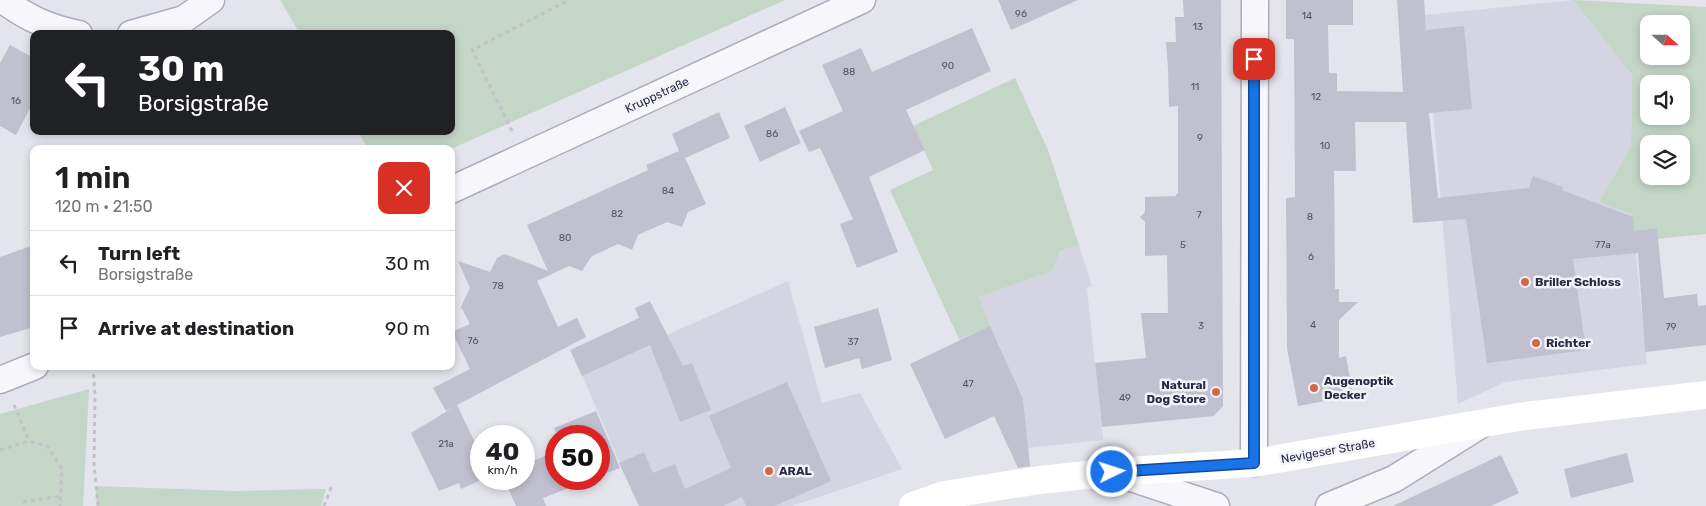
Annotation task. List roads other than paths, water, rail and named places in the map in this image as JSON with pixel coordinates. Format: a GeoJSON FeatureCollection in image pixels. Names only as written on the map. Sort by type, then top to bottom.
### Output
{"type":"FeatureCollection","features":[{"type":"Feature","properties":{"kind":"main road","name":"Nevigeser Straße"},"geometry":{"type":"LineString","coordinates":[[913,506],[944,495],[1040,480],[1112,472],[1254,463],[1525,416],[1706,395]]}},
{"type":"Feature","properties":{"kind":"street"},"geometry":{"type":"LineString","coordinates":[[3,0],[22,14],[47,26],[63,30]]}},
{"type":"Feature","properties":{"kind":"street"},"geometry":{"type":"LineString","coordinates":[[146,30],[184,19],[211,0]]}},
{"type":"Feature","properties":{"kind":"street","name":"Kruppstraße"},"geometry":{"type":"LineString","coordinates":[[455,188],[862,0]]}},
{"type":"Feature","properties":{"kind":"street"},"geometry":{"type":"LineString","coordinates":[[1254,0],[1254,463]]}},
{"type":"Feature","properties":{"kind":"street"},"geometry":{"type":"LineString","coordinates":[[1,379],[30,368]]}},
{"type":"Feature","properties":{"kind":"street","name":"Nevigeser Straße"},"geometry":{"type":"LineString","coordinates":[[1329,506],[1394,479],[1483,423]]}},
{"type":"Feature","properties":{"kind":"street","name":"Nevigeser Straße"},"geometry":{"type":"LineString","coordinates":[[1112,472],[1216,506]]}},
{"type":"Feature","properties":{"kind":"place","name":"Briller Schloss"},"geometry":{"type":"Point","coordinates":[1525,282]}},
{"type":"Feature","properties":{"kind":"place","name":"Richter"},"geometry":{"type":"Point","coordinates":[1536,343]}},
{"type":"Feature","properties":{"kind":"place","name":"Augenoptik Decker"},"geometry":{"type":"Point","coordinates":[1314,388]}},
{"type":"Feature","properties":{"kind":"place","name":"Natural Dog Store"},"geometry":{"type":"Point","coordinates":[1216,392]}},
{"type":"Feature","properties":{"kind":"place","name":"ARAL"},"geometry":{"type":"Point","coordinates":[769,471]}}]}
